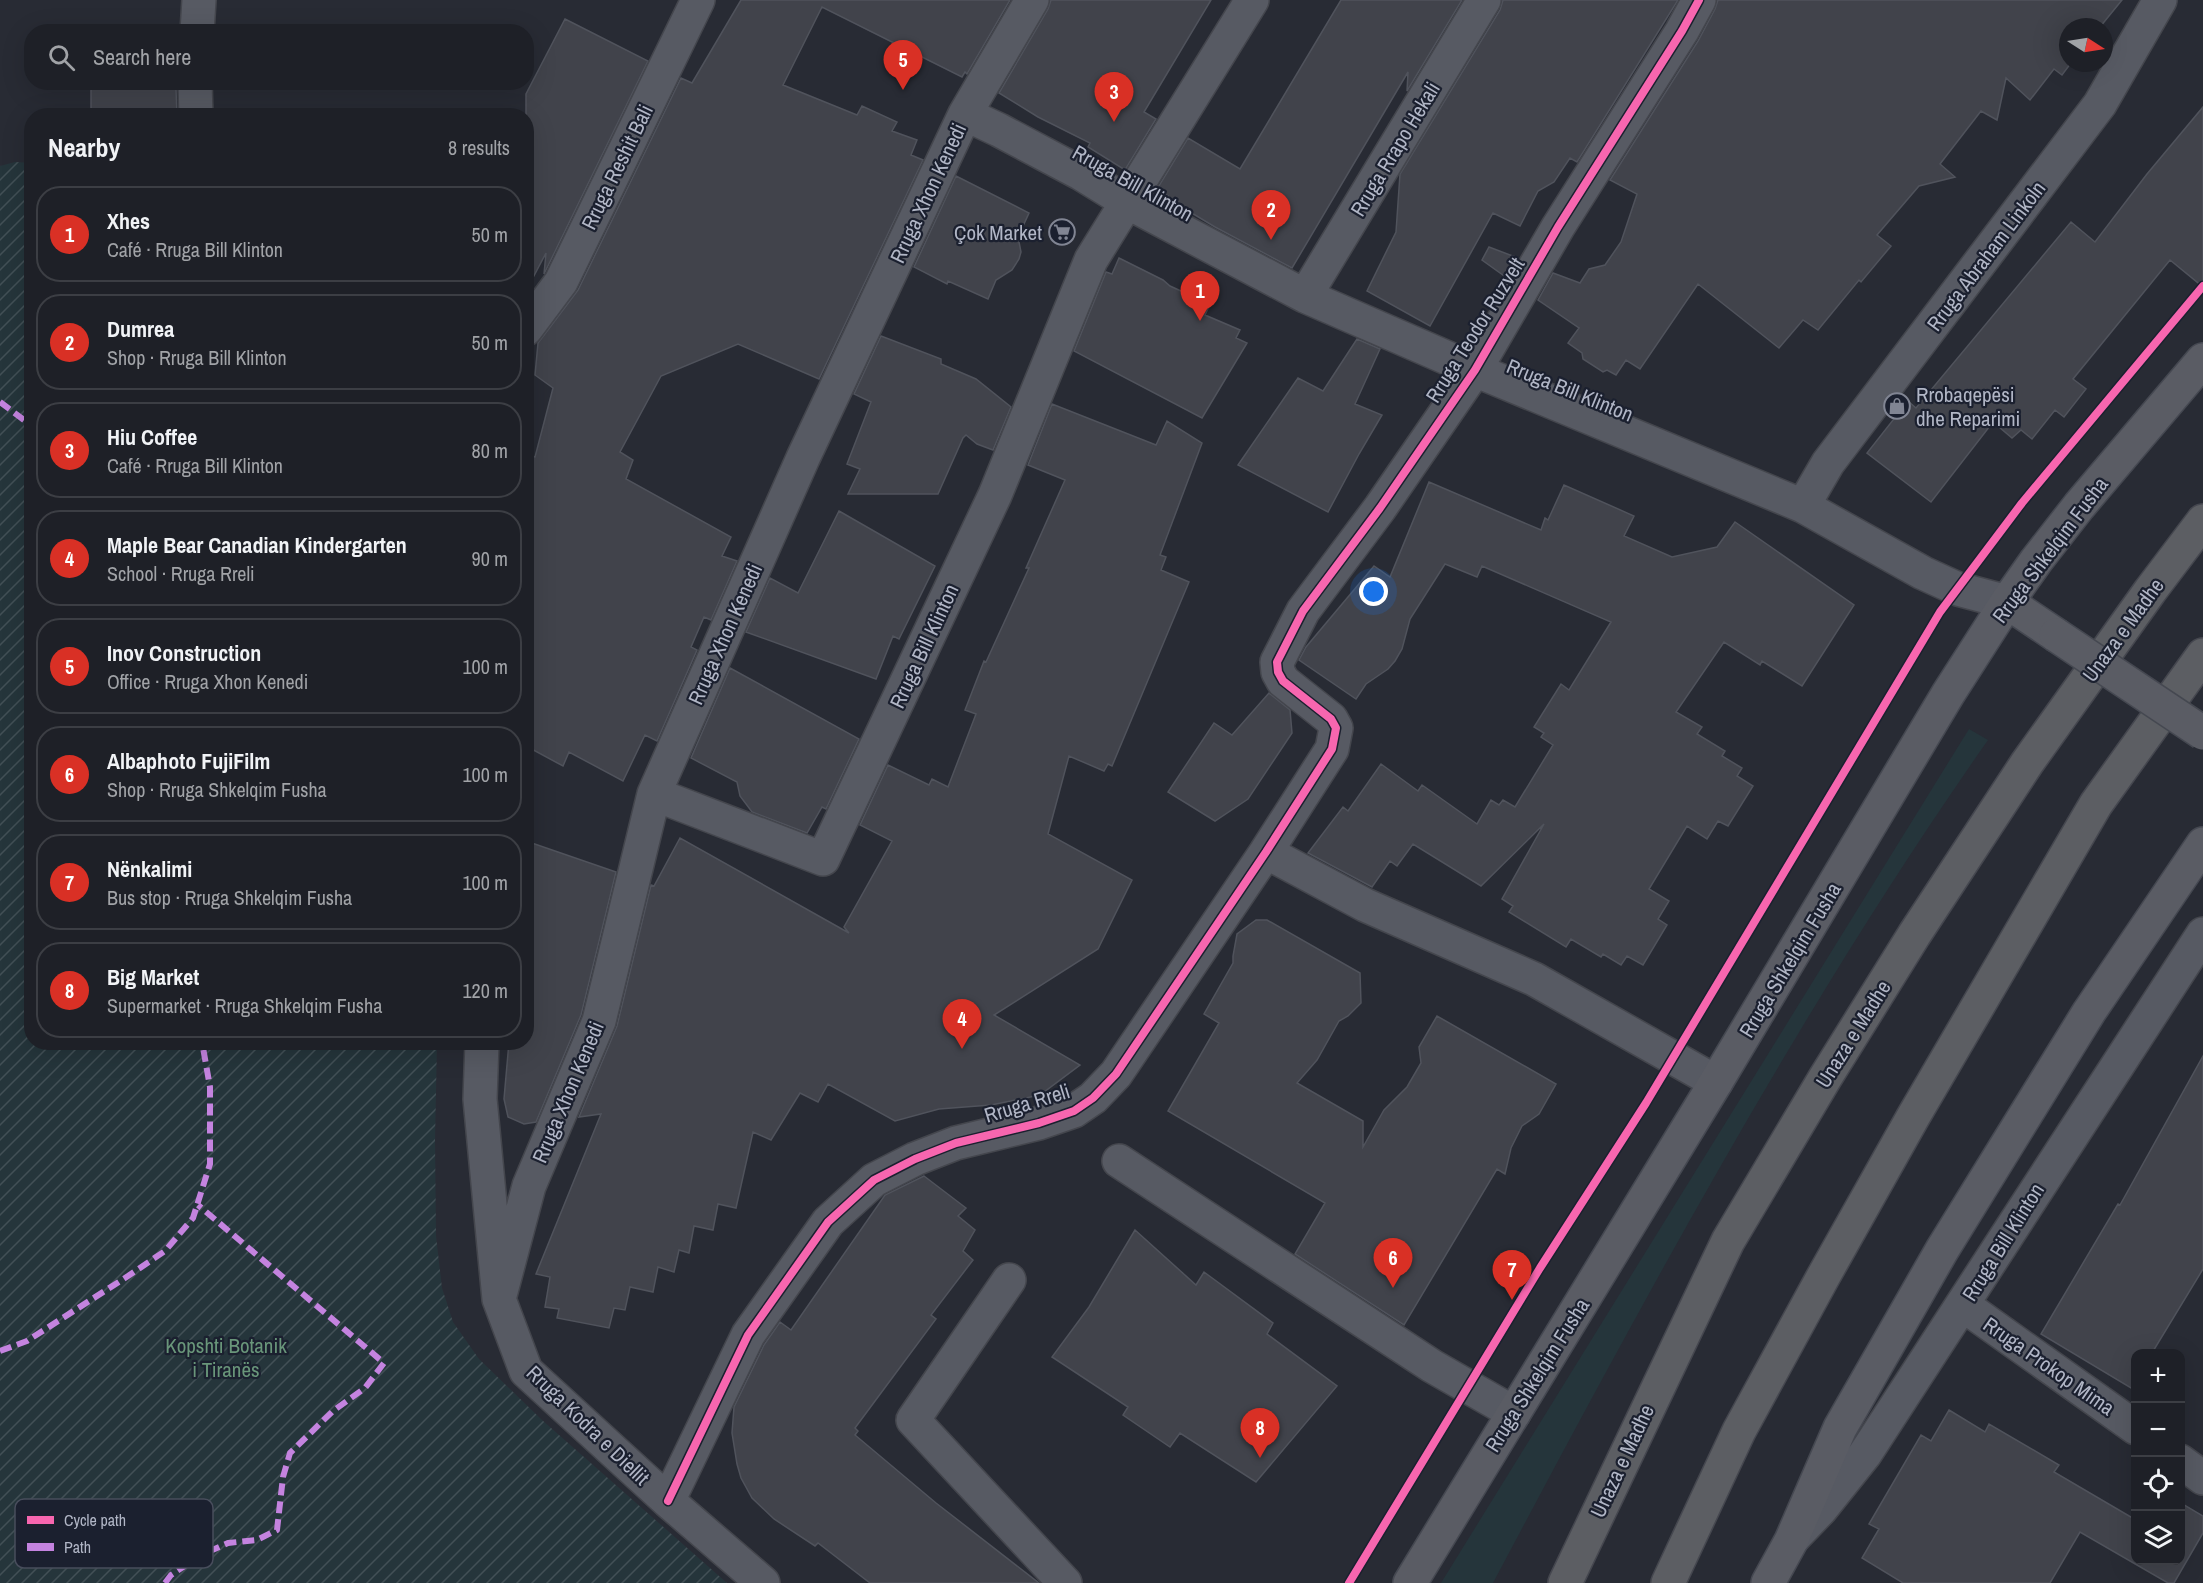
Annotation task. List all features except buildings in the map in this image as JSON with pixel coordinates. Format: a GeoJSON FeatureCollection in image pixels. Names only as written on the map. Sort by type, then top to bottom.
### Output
{"type":"FeatureCollection","features":[{"type":"Feature","properties":{"kind":"highway","name":"Unaza e Madhe"},"geometry":{"type":"LineString","coordinates":[[1565,1583],[1728,1241],[1825,1078],[1914,935],[2027,763],[2203,521]]}},
{"type":"Feature","properties":{"kind":"highway"},"geometry":{"type":"LineString","coordinates":[[1668,1583],[1739,1431],[1919,1107],[2096,804],[2203,655]]}},
{"type":"Feature","properties":{"kind":"main road","name":"Rruga Shkelqim Fusha"},"geometry":{"type":"LineString","coordinates":[[1410,1583],[1716,1082],[1948,694],[2007,602],[2079,506],[2203,360]]}},
{"type":"Feature","properties":{"kind":"main road","name":"Rruga Bill Klinton"},"geometry":{"type":"LineString","coordinates":[[2007,602],[2203,733]]}},
{"type":"Feature","properties":{"kind":"main road"},"geometry":{"type":"LineString","coordinates":[[1768,1583],[1791,1541],[1840,1428],[1942,1250],[2089,1012],[2203,844]]}},
{"type":"Feature","properties":{"kind":"street"},"geometry":{"type":"LineString","coordinates":[[198,24],[199,0]]}},
{"type":"Feature","properties":{"kind":"street","name":"Rruga Reshit Bali"},"geometry":{"type":"LineString","coordinates":[[534,318],[561,282],[698,0]]}},
{"type":"Feature","properties":{"kind":"street","name":"Rruga Xhon Kenedi"},"geometry":{"type":"LineString","coordinates":[[499,1299],[529,1186],[599,1021],[654,794],[803,458],[965,114],[1032,0]]}},
{"type":"Feature","properties":{"kind":"street","name":"Rruga Bill Klinton"},"geometry":{"type":"LineString","coordinates":[[654,794],[823,859],[995,495],[1091,260],[1252,0]]}},
{"type":"Feature","properties":{"kind":"street","name":"Rruga Rrapo Hekali"},"geometry":{"type":"LineString","coordinates":[[1305,296],[1484,0]]}},
{"type":"Feature","properties":{"kind":"street","name":"Rruga Teodor Ruzvelt"},"geometry":{"type":"LineString","coordinates":[[1278,672],[1277,662],[1303,611],[1380,508],[1475,370],[1558,227],[1682,31],[1699,0]]}},
{"type":"Feature","properties":{"kind":"street","name":"Rruga Abraham Linkoln"},"geometry":{"type":"LineString","coordinates":[[1803,506],[1828,463],[2100,104],[2160,0]]}},
{"type":"Feature","properties":{"kind":"street"},"geometry":{"type":"LineString","coordinates":[[195,90],[196,108]]}},
{"type":"Feature","properties":{"kind":"street","name":"Rruga Bill Klinton"},"geometry":{"type":"LineString","coordinates":[[965,114],[1060,162],[1127,202],[1305,296],[1475,370],[1803,506],[1923,573],[1958,589],[2007,602]]}},
{"type":"Feature","properties":{"kind":"street","name":"Rruga Rreli"},"geometry":{"type":"LineString","coordinates":[[668,1501],[748,1335],[828,1222],[874,1180],[915,1159],[956,1143],[1040,1123],[1074,1111],[1093,1098],[1116,1074],[1266,852],[1332,749],[1336,728],[1331,719],[1283,681],[1278,672]]}},
{"type":"Feature","properties":{"kind":"street"},"geometry":{"type":"LineString","coordinates":[[1266,852],[1365,905],[1534,979],[1716,1082]]}},
{"type":"Feature","properties":{"kind":"street","name":"Rruga Bill Klinton"},"geometry":{"type":"LineString","coordinates":[[1791,1541],[1821,1509],[1865,1454],[2203,934]]}},
{"type":"Feature","properties":{"kind":"street","name":"Rruga Kodra e Diellit"},"geometry":{"type":"LineString","coordinates":[[482,1050],[480,1099],[499,1299],[526,1371],[668,1501],[763,1583]]}},
{"type":"Feature","properties":{"kind":"street"},"geometry":{"type":"LineString","coordinates":[[1119,1161],[1432,1366],[1514,1413]]}},
{"type":"Feature","properties":{"kind":"street"},"geometry":{"type":"LineString","coordinates":[[1009,1280],[913,1420],[1065,1583]]}},
{"type":"Feature","properties":{"kind":"street","name":"Rruga Prokop Mima"},"geometry":{"type":"LineString","coordinates":[[1963,1305],[2131,1424]]}},
{"type":"Feature","properties":{"kind":"street"},"geometry":{"type":"LineString","coordinates":[[2185,1464],[2203,1478]]}},
{"type":"Feature","properties":{"kind":"green space","name":"Kopshti Botanik i Tiranës"},"geometry":{"type":"Polygon","coordinates":[[[15,162],[24,163],[24,1050],[437,1050],[436,1236],[442,1288],[453,1322],[479,1359],[542,1420],[727,1583],[0,1583],[0,166],[15,162]]]}},
{"type":"Feature","properties":{"kind":"green space"},"geometry":{"type":"Polygon","coordinates":[[[1969,729],[1988,740],[1919,841],[1790,1048],[1668,1260],[1493,1583],[1441,1583],[1969,729]]]}},
{"type":"Feature","properties":{"kind":"marked path"},"geometry":{"type":"LineString","coordinates":[[0,402],[24,420]]}},
{"type":"Feature","properties":{"kind":"marked path"},"geometry":{"type":"LineString","coordinates":[[0,1351],[27,1341],[165,1251],[193,1218],[210,1164],[210,1087],[203,1050]]}},
{"type":"Feature","properties":{"kind":"marked path"},"geometry":{"type":"LineString","coordinates":[[198,1205],[384,1363],[365,1388],[333,1411],[290,1453],[283,1477],[277,1530],[257,1540],[228,1543],[213,1550]]}},
{"type":"Feature","properties":{"kind":"marked path"},"geometry":{"type":"LineString","coordinates":[[165,1583],[171,1575],[182,1568]]}},
{"type":"Feature","properties":{"kind":"cycle path"},"geometry":{"type":"LineString","coordinates":[[668,1501],[748,1335],[828,1222],[874,1180],[915,1159],[956,1143],[1039,1123],[1074,1111],[1093,1098],[1116,1074],[1266,852],[1332,749],[1336,728],[1331,719],[1283,681],[1278,672],[1277,662],[1303,611],[1380,508],[1475,370],[1558,227],[1682,31],[1699,0]]}},
{"type":"Feature","properties":{"kind":"cycle path"},"geometry":{"type":"LineString","coordinates":[[1349,1583],[1540,1268],[1646,1103],[1940,612],[2022,503],[2203,286]]}},
{"type":"Feature","properties":{"kind":"place","name":"Inov Construction"},"geometry":{"type":"Point","coordinates":[903,90]}},
{"type":"Feature","properties":{"kind":"place","name":"Hiu Coffee"},"geometry":{"type":"Point","coordinates":[1114,122]}},
{"type":"Feature","properties":{"kind":"place","name":"Çok Market"},"geometry":{"type":"Point","coordinates":[1062,232]}},
{"type":"Feature","properties":{"kind":"place","name":"Dumrea"},"geometry":{"type":"Point","coordinates":[1271,240]}},
{"type":"Feature","properties":{"kind":"place","name":"Xhes"},"geometry":{"type":"Point","coordinates":[1200,321]}},
{"type":"Feature","properties":{"kind":"place","name":"Rrobaqepësi dhe Reparimi"},"geometry":{"type":"Point","coordinates":[1897,406]}},
{"type":"Feature","properties":{"kind":"place","name":"Maple Bear Canadian Kindergarten"},"geometry":{"type":"Point","coordinates":[962,1049]}},
{"type":"Feature","properties":{"kind":"place","name":"Albaphoto FujiFilm"},"geometry":{"type":"Point","coordinates":[1393,1288]}},
{"type":"Feature","properties":{"kind":"place","name":"Nënkalimi"},"geometry":{"type":"Point","coordinates":[1512,1300]}},
{"type":"Feature","properties":{"kind":"place","name":"Big Market"},"geometry":{"type":"Point","coordinates":[1260,1458]}}]}
